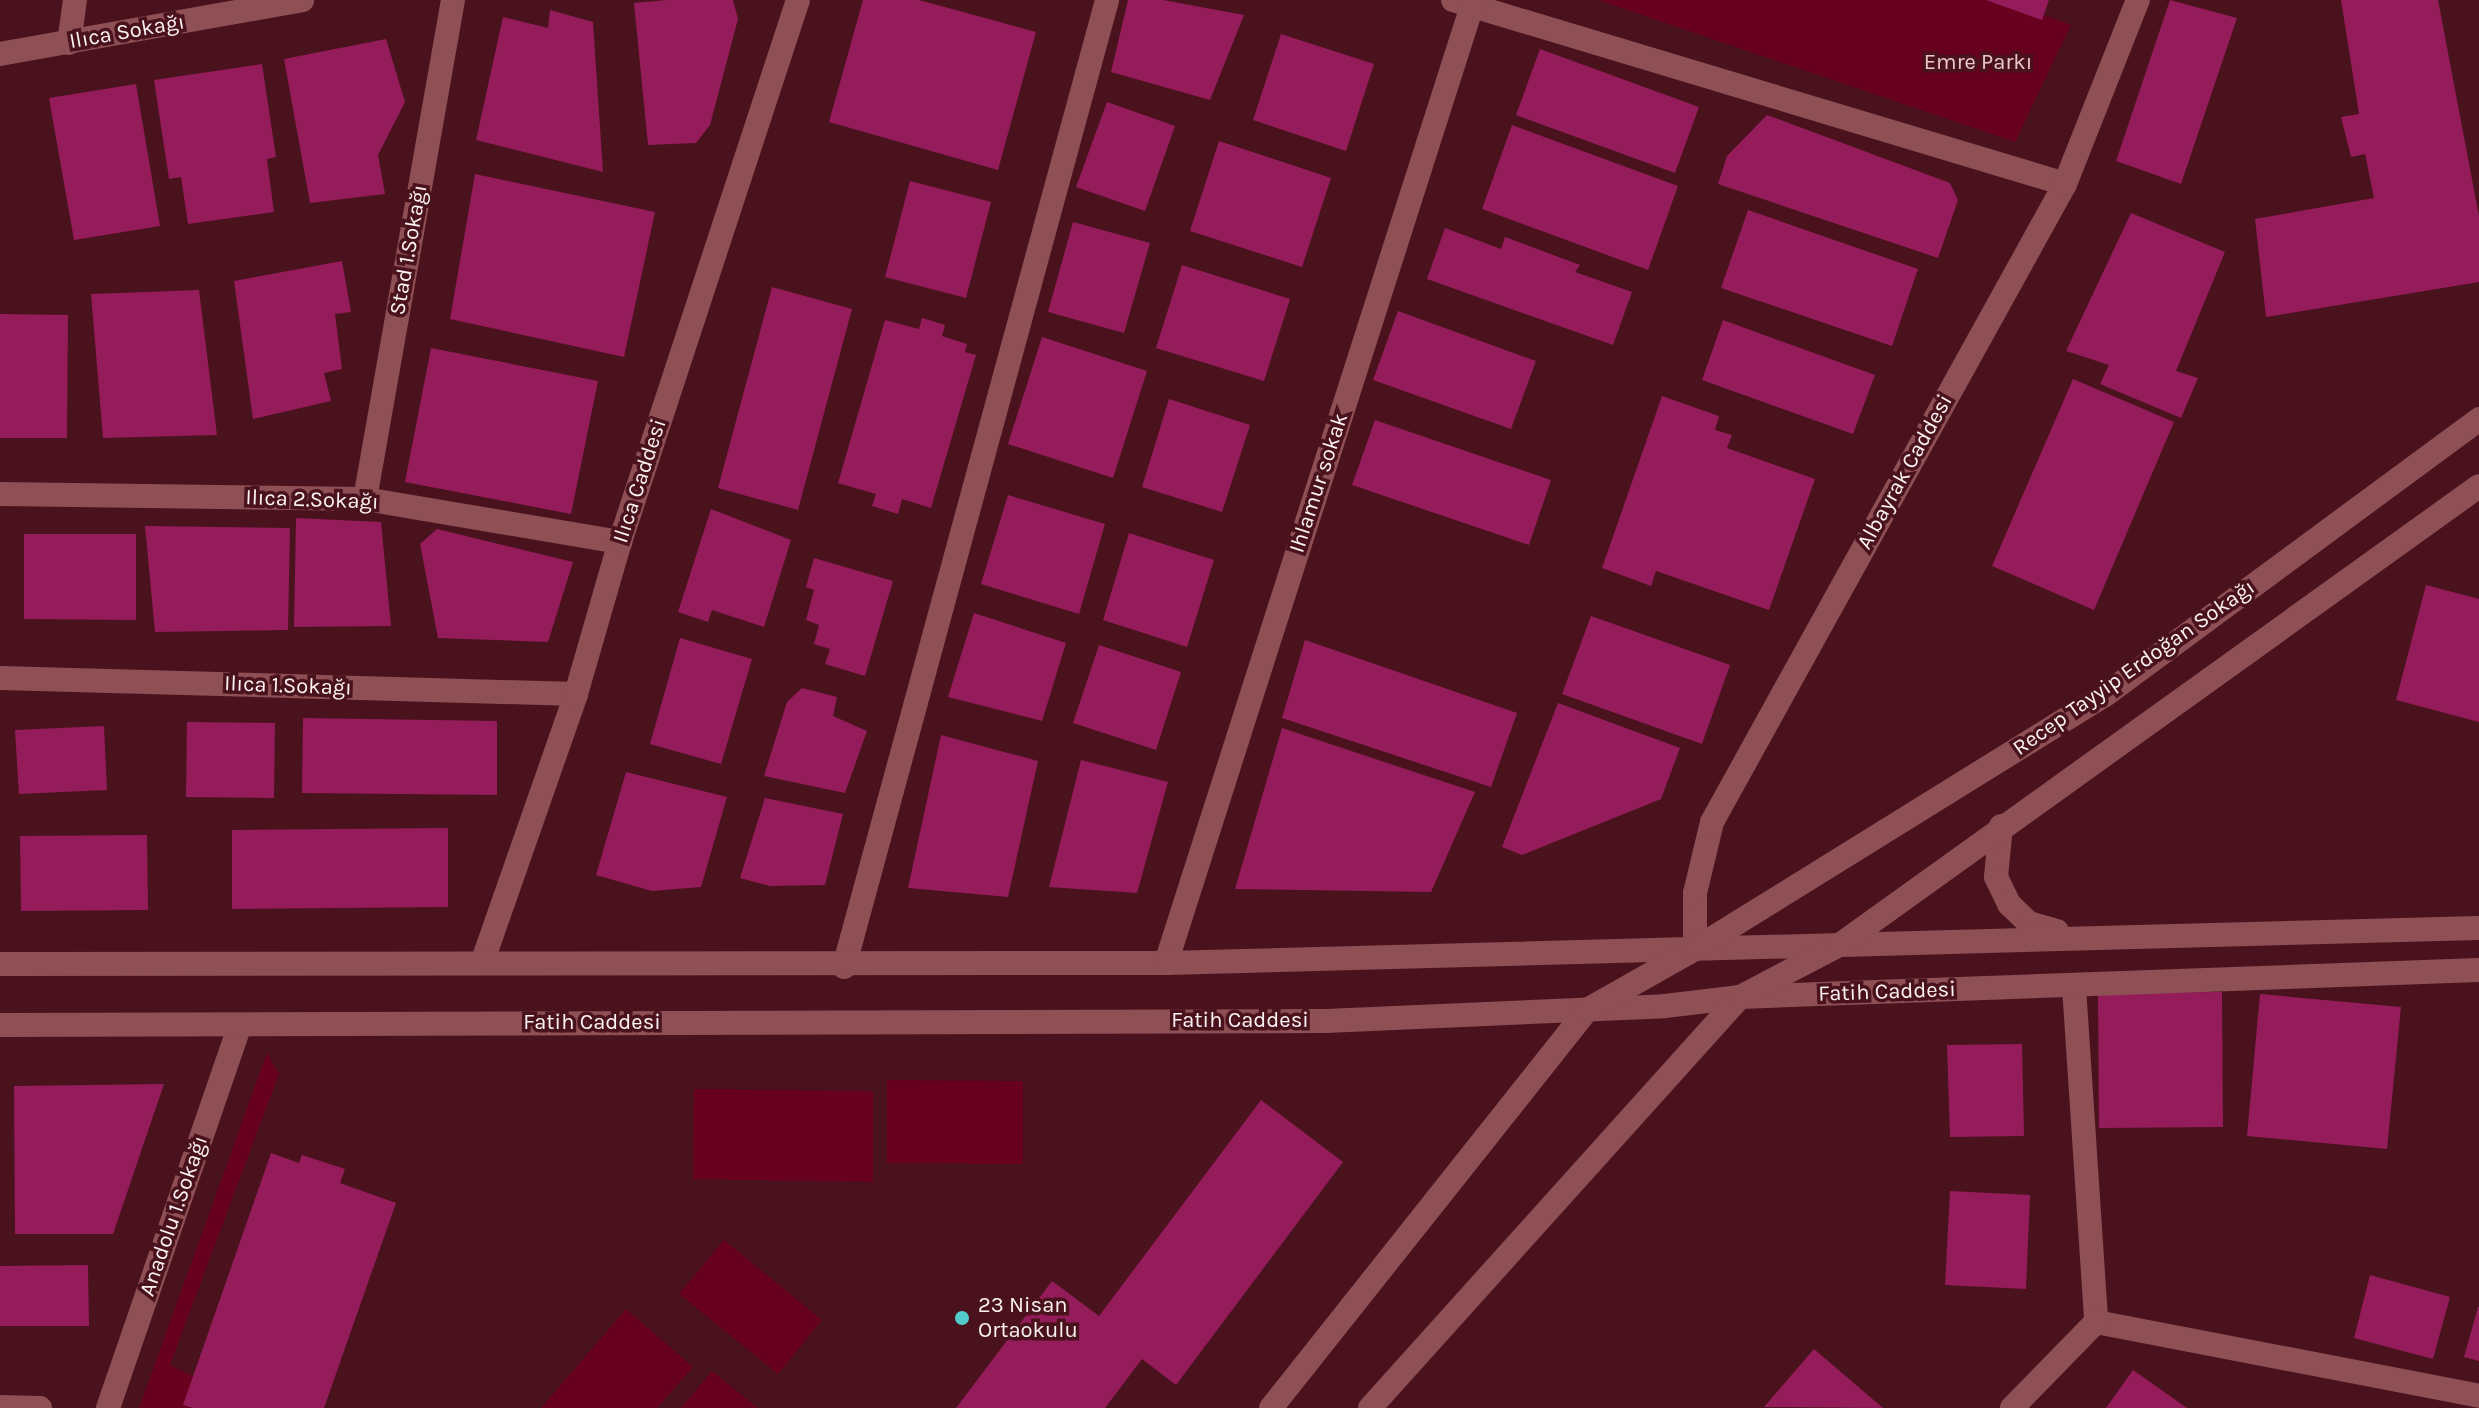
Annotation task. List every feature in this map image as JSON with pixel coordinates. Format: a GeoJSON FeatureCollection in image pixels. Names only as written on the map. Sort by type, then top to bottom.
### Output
{"type":"FeatureCollection","features":[{"type":"Feature","properties":{"kind":"street"},"geometry":{"type":"LineString","coordinates":[[69,43],[75,0]]}},
{"type":"Feature","properties":{"kind":"street","name":"Ilıca Sokağı"},"geometry":{"type":"LineString","coordinates":[[0,54],[302,0]]}},
{"type":"Feature","properties":{"kind":"street","name":"Stad 1.Sokağı"},"geometry":{"type":"LineString","coordinates":[[365,499],[453,0]]}},
{"type":"Feature","properties":{"kind":"street","name":"Ilıca Caddesi"},"geometry":{"type":"LineString","coordinates":[[482,963],[576,694],[620,542],[798,0]]}},
{"type":"Feature","properties":{"kind":"street"},"geometry":{"type":"LineString","coordinates":[[844,967],[1107,0]]}},
{"type":"Feature","properties":{"kind":"street","name":"Albayrak Caddesi"},"geometry":{"type":"LineString","coordinates":[[1695,949],[1695,893],[1712,822],[2065,184],[2138,0]]}},
{"type":"Feature","properties":{"kind":"street"},"geometry":{"type":"LineString","coordinates":[[1463,2],[2065,184]]}},
{"type":"Feature","properties":{"kind":"street","name":"Ihlamur sokak"},"geometry":{"type":"LineString","coordinates":[[1166,963],[1463,2]]}},
{"type":"Feature","properties":{"kind":"street","name":"Recep Tayyip Erdoğan Sokağı"},"geometry":{"type":"LineString","coordinates":[[1587,1010],[1695,949],[2105,695],[2479,419]]}},
{"type":"Feature","properties":{"kind":"street"},"geometry":{"type":"LineString","coordinates":[[1370,1408],[1740,997],[1841,944],[2001,826],[2479,486]]}},
{"type":"Feature","properties":{"kind":"street","name":"Ilıca 2.Sokağı"},"geometry":{"type":"LineString","coordinates":[[0,494],[365,499],[620,542]]}},
{"type":"Feature","properties":{"kind":"street","name":"Ilıca 1.Sokağı"},"geometry":{"type":"LineString","coordinates":[[0,678],[576,694]]}},
{"type":"Feature","properties":{"kind":"street"},"geometry":{"type":"LineString","coordinates":[[2001,826],[1996,877],[2009,904],[2029,923],[2078,937]]}},
{"type":"Feature","properties":{"kind":"street"},"geometry":{"type":"LineString","coordinates":[[0,964],[482,963],[844,967],[1166,963],[2479,928]]}},
{"type":"Feature","properties":{"kind":"street","name":"Fatih Caddesi"},"geometry":{"type":"LineString","coordinates":[[0,1025],[1326,1021],[1587,1010],[1740,997],[2479,970]]}},
{"type":"Feature","properties":{"kind":"street"},"geometry":{"type":"LineString","coordinates":[[2012,1408],[2096,1322],[2074,987]]}},
{"type":"Feature","properties":{"kind":"street"},"geometry":{"type":"LineString","coordinates":[[1271,1408],[1587,1010]]}},
{"type":"Feature","properties":{"kind":"street","name":"Anadolu 1.Sokağı"},"geometry":{"type":"LineString","coordinates":[[108,1408],[240,1025]]}},
{"type":"Feature","properties":{"kind":"street"},"geometry":{"type":"LineString","coordinates":[[2096,1322],[2479,1396]]}},
{"type":"Feature","properties":{"kind":"street"},"geometry":{"type":"LineString","coordinates":[[0,1407],[40,1408]]}},
{"type":"Feature","properties":{"kind":"green space","name":"Emre Parkı"},"geometry":{"type":"Polygon","coordinates":[[[1598,0],[2001,0],[2071,25],[2015,142],[1598,0]]]}},
{"type":"Feature","properties":{"kind":"green space"},"geometry":{"type":"Polygon","coordinates":[[[267,1053],[279,1074],[170,1365],[231,1394],[227,1408],[139,1408],[267,1053]]]}},
{"type":"Feature","properties":{"kind":"green space"},"geometry":{"type":"Polygon","coordinates":[[[887,1080],[1023,1081],[1023,1164],[887,1163],[887,1080]]]}},
{"type":"Feature","properties":{"kind":"green space"},"geometry":{"type":"Polygon","coordinates":[[[694,1089],[873,1091],[873,1182],[693,1179],[694,1089]]]}},
{"type":"Feature","properties":{"kind":"green space"},"geometry":{"type":"Polygon","coordinates":[[[724,1240],[822,1320],[778,1374],[679,1294],[724,1240]]]}},
{"type":"Feature","properties":{"kind":"green space"},"geometry":{"type":"Polygon","coordinates":[[[626,1309],[693,1367],[657,1408],[541,1408],[626,1309]]]}},
{"type":"Feature","properties":{"kind":"green space"},"geometry":{"type":"Polygon","coordinates":[[[712,1371],[758,1408],[681,1408],[712,1371]]]}},
{"type":"Feature","properties":{"kind":"building"},"geometry":{"type":"Polygon","coordinates":[[[733,0],[738,19],[710,125],[696,143],[648,145],[634,3],[733,0]]]}},
{"type":"Feature","properties":{"kind":"building"},"geometry":{"type":"Polygon","coordinates":[[[863,0],[919,0],[1036,32],[998,170],[829,122],[863,0]]]}},
{"type":"Feature","properties":{"kind":"building"},"geometry":{"type":"Polygon","coordinates":[[[1128,0],[1163,0],[1244,15],[1210,100],[1111,72],[1128,0]]]}},
{"type":"Feature","properties":{"kind":"building"},"geometry":{"type":"Polygon","coordinates":[[[1986,0],[2049,0],[2042,20],[1986,0]]]}},
{"type":"Feature","properties":{"kind":"building"},"geometry":{"type":"Polygon","coordinates":[[[2170,0],[2237,18],[2181,184],[2116,161],[2170,0]]]}},
{"type":"Feature","properties":{"kind":"building"},"geometry":{"type":"Polygon","coordinates":[[[2341,0],[2438,0],[2479,216],[2479,282],[2266,317],[2255,219],[2374,198],[2365,154],[2351,157],[2341,117],[2359,114],[2341,0]]]}},
{"type":"Feature","properties":{"kind":"building"},"geometry":{"type":"Polygon","coordinates":[[[550,10],[593,22],[603,172],[476,140],[503,17],[548,28],[550,10]]]}},
{"type":"Feature","properties":{"kind":"building"},"geometry":{"type":"Polygon","coordinates":[[[1281,34],[1374,64],[1346,151],[1253,120],[1281,34]]]}},
{"type":"Feature","properties":{"kind":"building"},"geometry":{"type":"Polygon","coordinates":[[[386,39],[405,102],[378,155],[385,194],[310,203],[284,59],[386,39]]]}},
{"type":"Feature","properties":{"kind":"building"},"geometry":{"type":"Polygon","coordinates":[[[1540,49],[1699,107],[1675,173],[1516,115],[1540,49]]]}},
{"type":"Feature","properties":{"kind":"building"},"geometry":{"type":"Polygon","coordinates":[[[262,64],[276,157],[267,159],[274,212],[188,224],[181,177],[169,179],[154,80],[262,64]]]}},
{"type":"Feature","properties":{"kind":"building"},"geometry":{"type":"Polygon","coordinates":[[[136,84],[160,226],[74,240],[49,98],[136,84]]]}},
{"type":"Feature","properties":{"kind":"building"},"geometry":{"type":"Polygon","coordinates":[[[1107,102],[1175,126],[1145,211],[1076,187],[1107,102]]]}},
{"type":"Feature","properties":{"kind":"building"},"geometry":{"type":"Polygon","coordinates":[[[1767,115],[1950,183],[1958,200],[1938,258],[1718,184],[1727,156],[1767,115]]]}},
{"type":"Feature","properties":{"kind":"building"},"geometry":{"type":"Polygon","coordinates":[[[1512,125],[1678,186],[1648,270],[1482,209],[1512,125]]]}},
{"type":"Feature","properties":{"kind":"building"},"geometry":{"type":"Polygon","coordinates":[[[1219,141],[1331,178],[1302,267],[1190,231],[1219,141]]]}},
{"type":"Feature","properties":{"kind":"building"},"geometry":{"type":"Polygon","coordinates":[[[475,174],[655,212],[624,357],[450,319],[475,174]]]}},
{"type":"Feature","properties":{"kind":"building"},"geometry":{"type":"Polygon","coordinates":[[[910,181],[991,202],[966,298],[885,277],[910,181]]]}},
{"type":"Feature","properties":{"kind":"building"},"geometry":{"type":"Polygon","coordinates":[[[1748,210],[1918,269],[1892,346],[1721,288],[1748,210]]]}},
{"type":"Feature","properties":{"kind":"building"},"geometry":{"type":"Polygon","coordinates":[[[2131,213],[2225,252],[2176,371],[2198,378],[2181,418],[2100,384],[2109,365],[2066,351],[2131,213]]]}},
{"type":"Feature","properties":{"kind":"building"},"geometry":{"type":"Polygon","coordinates":[[[1073,222],[1150,243],[1124,333],[1048,312],[1073,222]]]}},
{"type":"Feature","properties":{"kind":"building"},"geometry":{"type":"Polygon","coordinates":[[[1445,228],[1501,249],[1505,237],[1580,265],[1575,272],[1632,292],[1613,345],[1427,279],[1445,228]]]}},
{"type":"Feature","properties":{"kind":"building"},"geometry":{"type":"Polygon","coordinates":[[[342,261],[351,312],[335,314],[342,369],[324,373],[331,401],[253,419],[234,281],[342,261]]]}},
{"type":"Feature","properties":{"kind":"building"},"geometry":{"type":"Polygon","coordinates":[[[1182,265],[1290,299],[1264,381],[1156,348],[1182,265]]]}},
{"type":"Feature","properties":{"kind":"building"},"geometry":{"type":"Polygon","coordinates":[[[772,287],[852,309],[798,510],[718,488],[772,287]]]}},
{"type":"Feature","properties":{"kind":"building"},"geometry":{"type":"Polygon","coordinates":[[[199,290],[217,435],[103,438],[91,294],[199,290]]]}},
{"type":"Feature","properties":{"kind":"building"},"geometry":{"type":"Polygon","coordinates":[[[1398,311],[1536,361],[1511,429],[1373,380],[1398,311]]]}},
{"type":"Feature","properties":{"kind":"building"},"geometry":{"type":"Polygon","coordinates":[[[0,314],[68,315],[67,438],[0,438],[0,314]]]}},
{"type":"Feature","properties":{"kind":"building"},"geometry":{"type":"Polygon","coordinates":[[[922,318],[945,325],[942,336],[967,344],[965,352],[976,355],[931,508],[902,499],[898,514],[872,506],[876,494],[838,483],[885,320],[919,329],[922,318]]]}},
{"type":"Feature","properties":{"kind":"building"},"geometry":{"type":"Polygon","coordinates":[[[1723,320],[1875,375],[1853,434],[1702,380],[1723,320]]]}},
{"type":"Feature","properties":{"kind":"building"},"geometry":{"type":"Polygon","coordinates":[[[1042,337],[1147,371],[1113,478],[1008,444],[1042,337]]]}},
{"type":"Feature","properties":{"kind":"building"},"geometry":{"type":"Polygon","coordinates":[[[431,348],[598,381],[571,514],[405,482],[431,348]]]}},
{"type":"Feature","properties":{"kind":"building"},"geometry":{"type":"Polygon","coordinates":[[[2073,379],[2174,422],[2094,610],[1992,566],[2073,379]]]}},
{"type":"Feature","properties":{"kind":"building"},"geometry":{"type":"Polygon","coordinates":[[[1662,396],[1719,416],[1715,430],[1732,435],[1727,448],[1815,479],[1769,610],[1656,571],[1651,586],[1602,568],[1662,396]]]}},
{"type":"Feature","properties":{"kind":"building"},"geometry":{"type":"Polygon","coordinates":[[[1169,399],[1250,425],[1222,512],[1142,487],[1169,399]]]}},
{"type":"Feature","properties":{"kind":"building"},"geometry":{"type":"Polygon","coordinates":[[[1375,420],[1551,480],[1529,545],[1352,485],[1375,420]]]}},
{"type":"Feature","properties":{"kind":"building"},"geometry":{"type":"Polygon","coordinates":[[[1008,495],[1105,524],[1079,614],[981,584],[1008,495]]]}},
{"type":"Feature","properties":{"kind":"building"},"geometry":{"type":"Polygon","coordinates":[[[711,509],[791,540],[764,627],[712,610],[708,622],[678,612],[711,509]]]}},
{"type":"Feature","properties":{"kind":"building"},"geometry":{"type":"Polygon","coordinates":[[[296,518],[381,522],[391,626],[294,627],[296,518]]]}},
{"type":"Feature","properties":{"kind":"building"},"geometry":{"type":"Polygon","coordinates":[[[145,526],[290,528],[288,630],[155,632],[145,526]]]}},
{"type":"Feature","properties":{"kind":"building"},"geometry":{"type":"Polygon","coordinates":[[[437,529],[573,562],[548,642],[438,638],[420,544],[437,529]]]}},
{"type":"Feature","properties":{"kind":"building"},"geometry":{"type":"Polygon","coordinates":[[[1129,533],[1214,560],[1187,647],[1103,620],[1129,533]]]}},
{"type":"Feature","properties":{"kind":"building"},"geometry":{"type":"Polygon","coordinates":[[[24,534],[136,534],[136,620],[24,619],[24,534]]]}},
{"type":"Feature","properties":{"kind":"building"},"geometry":{"type":"Polygon","coordinates":[[[814,558],[893,581],[865,676],[825,664],[830,649],[814,644],[819,625],[806,620],[814,590],[806,587],[814,558]]]}},
{"type":"Feature","properties":{"kind":"building"},"geometry":{"type":"Polygon","coordinates":[[[2426,585],[2479,599],[2479,722],[2396,700],[2426,585]]]}},
{"type":"Feature","properties":{"kind":"building"},"geometry":{"type":"Polygon","coordinates":[[[974,613],[1066,643],[1042,721],[948,697],[974,613]]]}},
{"type":"Feature","properties":{"kind":"building"},"geometry":{"type":"Polygon","coordinates":[[[1591,616],[1730,665],[1702,744],[1562,694],[1591,616]]]}},
{"type":"Feature","properties":{"kind":"building"},"geometry":{"type":"Polygon","coordinates":[[[680,638],[752,659],[721,764],[650,744],[680,638]]]}},
{"type":"Feature","properties":{"kind":"building"},"geometry":{"type":"Polygon","coordinates":[[[1305,640],[1517,713],[1491,787],[1282,718],[1305,640]]]}},
{"type":"Feature","properties":{"kind":"building"},"geometry":{"type":"Polygon","coordinates":[[[1099,645],[1181,672],[1156,750],[1073,723],[1099,645]]]}},
{"type":"Feature","properties":{"kind":"building"},"geometry":{"type":"Polygon","coordinates":[[[802,688],[837,697],[833,716],[867,731],[845,793],[764,776],[787,702],[802,688]]]}},
{"type":"Feature","properties":{"kind":"building"},"geometry":{"type":"Polygon","coordinates":[[[1558,703],[1680,748],[1661,799],[1522,855],[1502,847],[1558,703]]]}},
{"type":"Feature","properties":{"kind":"building"},"geometry":{"type":"Polygon","coordinates":[[[303,718],[497,721],[497,795],[302,793],[303,718]]]}},
{"type":"Feature","properties":{"kind":"building"},"geometry":{"type":"Polygon","coordinates":[[[187,722],[275,723],[274,798],[186,797],[187,722]]]}},
{"type":"Feature","properties":{"kind":"building"},"geometry":{"type":"Polygon","coordinates":[[[104,726],[107,790],[19,794],[15,730],[104,726]]]}},
{"type":"Feature","properties":{"kind":"building"},"geometry":{"type":"Polygon","coordinates":[[[1282,728],[1475,792],[1431,892],[1235,889],[1282,728]]]}},
{"type":"Feature","properties":{"kind":"building"},"geometry":{"type":"Polygon","coordinates":[[[941,735],[1038,761],[1008,897],[908,888],[941,735]]]}},
{"type":"Feature","properties":{"kind":"building"},"geometry":{"type":"Polygon","coordinates":[[[1081,760],[1168,782],[1137,893],[1049,887],[1081,760]]]}},
{"type":"Feature","properties":{"kind":"building"},"geometry":{"type":"Polygon","coordinates":[[[626,772],[727,797],[701,887],[652,891],[596,875],[626,772]]]}},
{"type":"Feature","properties":{"kind":"building"},"geometry":{"type":"Polygon","coordinates":[[[765,798],[843,814],[825,885],[770,886],[740,878],[765,798]]]}},
{"type":"Feature","properties":{"kind":"building"},"geometry":{"type":"Polygon","coordinates":[[[448,828],[448,907],[232,909],[232,830],[448,828]]]}},
{"type":"Feature","properties":{"kind":"building"},"geometry":{"type":"Polygon","coordinates":[[[147,835],[148,910],[21,911],[20,836],[147,835]]]}},
{"type":"Feature","properties":{"kind":"building"},"geometry":{"type":"Polygon","coordinates":[[[2222,992],[2223,1127],[2099,1128],[2098,993],[2222,992]]]}},
{"type":"Feature","properties":{"kind":"building"},"geometry":{"type":"Polygon","coordinates":[[[2260,994],[2401,1007],[2387,1149],[2247,1136],[2260,994]]]}},
{"type":"Feature","properties":{"kind":"building"},"geometry":{"type":"Polygon","coordinates":[[[2022,1044],[2024,1136],[1950,1137],[1947,1045],[2022,1044]]]}},
{"type":"Feature","properties":{"kind":"building"},"geometry":{"type":"Polygon","coordinates":[[[164,1084],[113,1234],[15,1234],[14,1086],[164,1084]]]}},
{"type":"Feature","properties":{"kind":"building"},"geometry":{"type":"Polygon","coordinates":[[[1261,1100],[1343,1162],[1176,1385],[1142,1359],[1105,1408],[956,1408],[1052,1281],[1099,1316],[1261,1100]]]}},
{"type":"Feature","properties":{"kind":"building"},"geometry":{"type":"Polygon","coordinates":[[[271,1153],[299,1163],[302,1155],[345,1169],[340,1183],[396,1203],[324,1408],[193,1408],[183,1405],[271,1153]]]}},
{"type":"Feature","properties":{"kind":"building"},"geometry":{"type":"Polygon","coordinates":[[[1950,1191],[2030,1195],[2026,1289],[1945,1285],[1950,1191]]]}},
{"type":"Feature","properties":{"kind":"building"},"geometry":{"type":"Polygon","coordinates":[[[88,1265],[89,1326],[0,1326],[0,1266],[88,1265]]]}},
{"type":"Feature","properties":{"kind":"building"},"geometry":{"type":"Polygon","coordinates":[[[2370,1275],[2450,1297],[2433,1359],[2354,1338],[2370,1275]]]}},
{"type":"Feature","properties":{"kind":"building"},"geometry":{"type":"Polygon","coordinates":[[[2479,1307],[2479,1361],[2464,1357],[2479,1307]]]}},
{"type":"Feature","properties":{"kind":"building"},"geometry":{"type":"Polygon","coordinates":[[[1814,1349],[1883,1408],[1764,1407],[1814,1349]]]}},
{"type":"Feature","properties":{"kind":"building"},"geometry":{"type":"Polygon","coordinates":[[[2133,1370],[2187,1408],[2106,1408],[2133,1370]]]}},
{"type":"Feature","properties":{"kind":"place","name":"23 Nisan Ortaokulu"},"geometry":{"type":"Point","coordinates":[962,1318]}}]}
